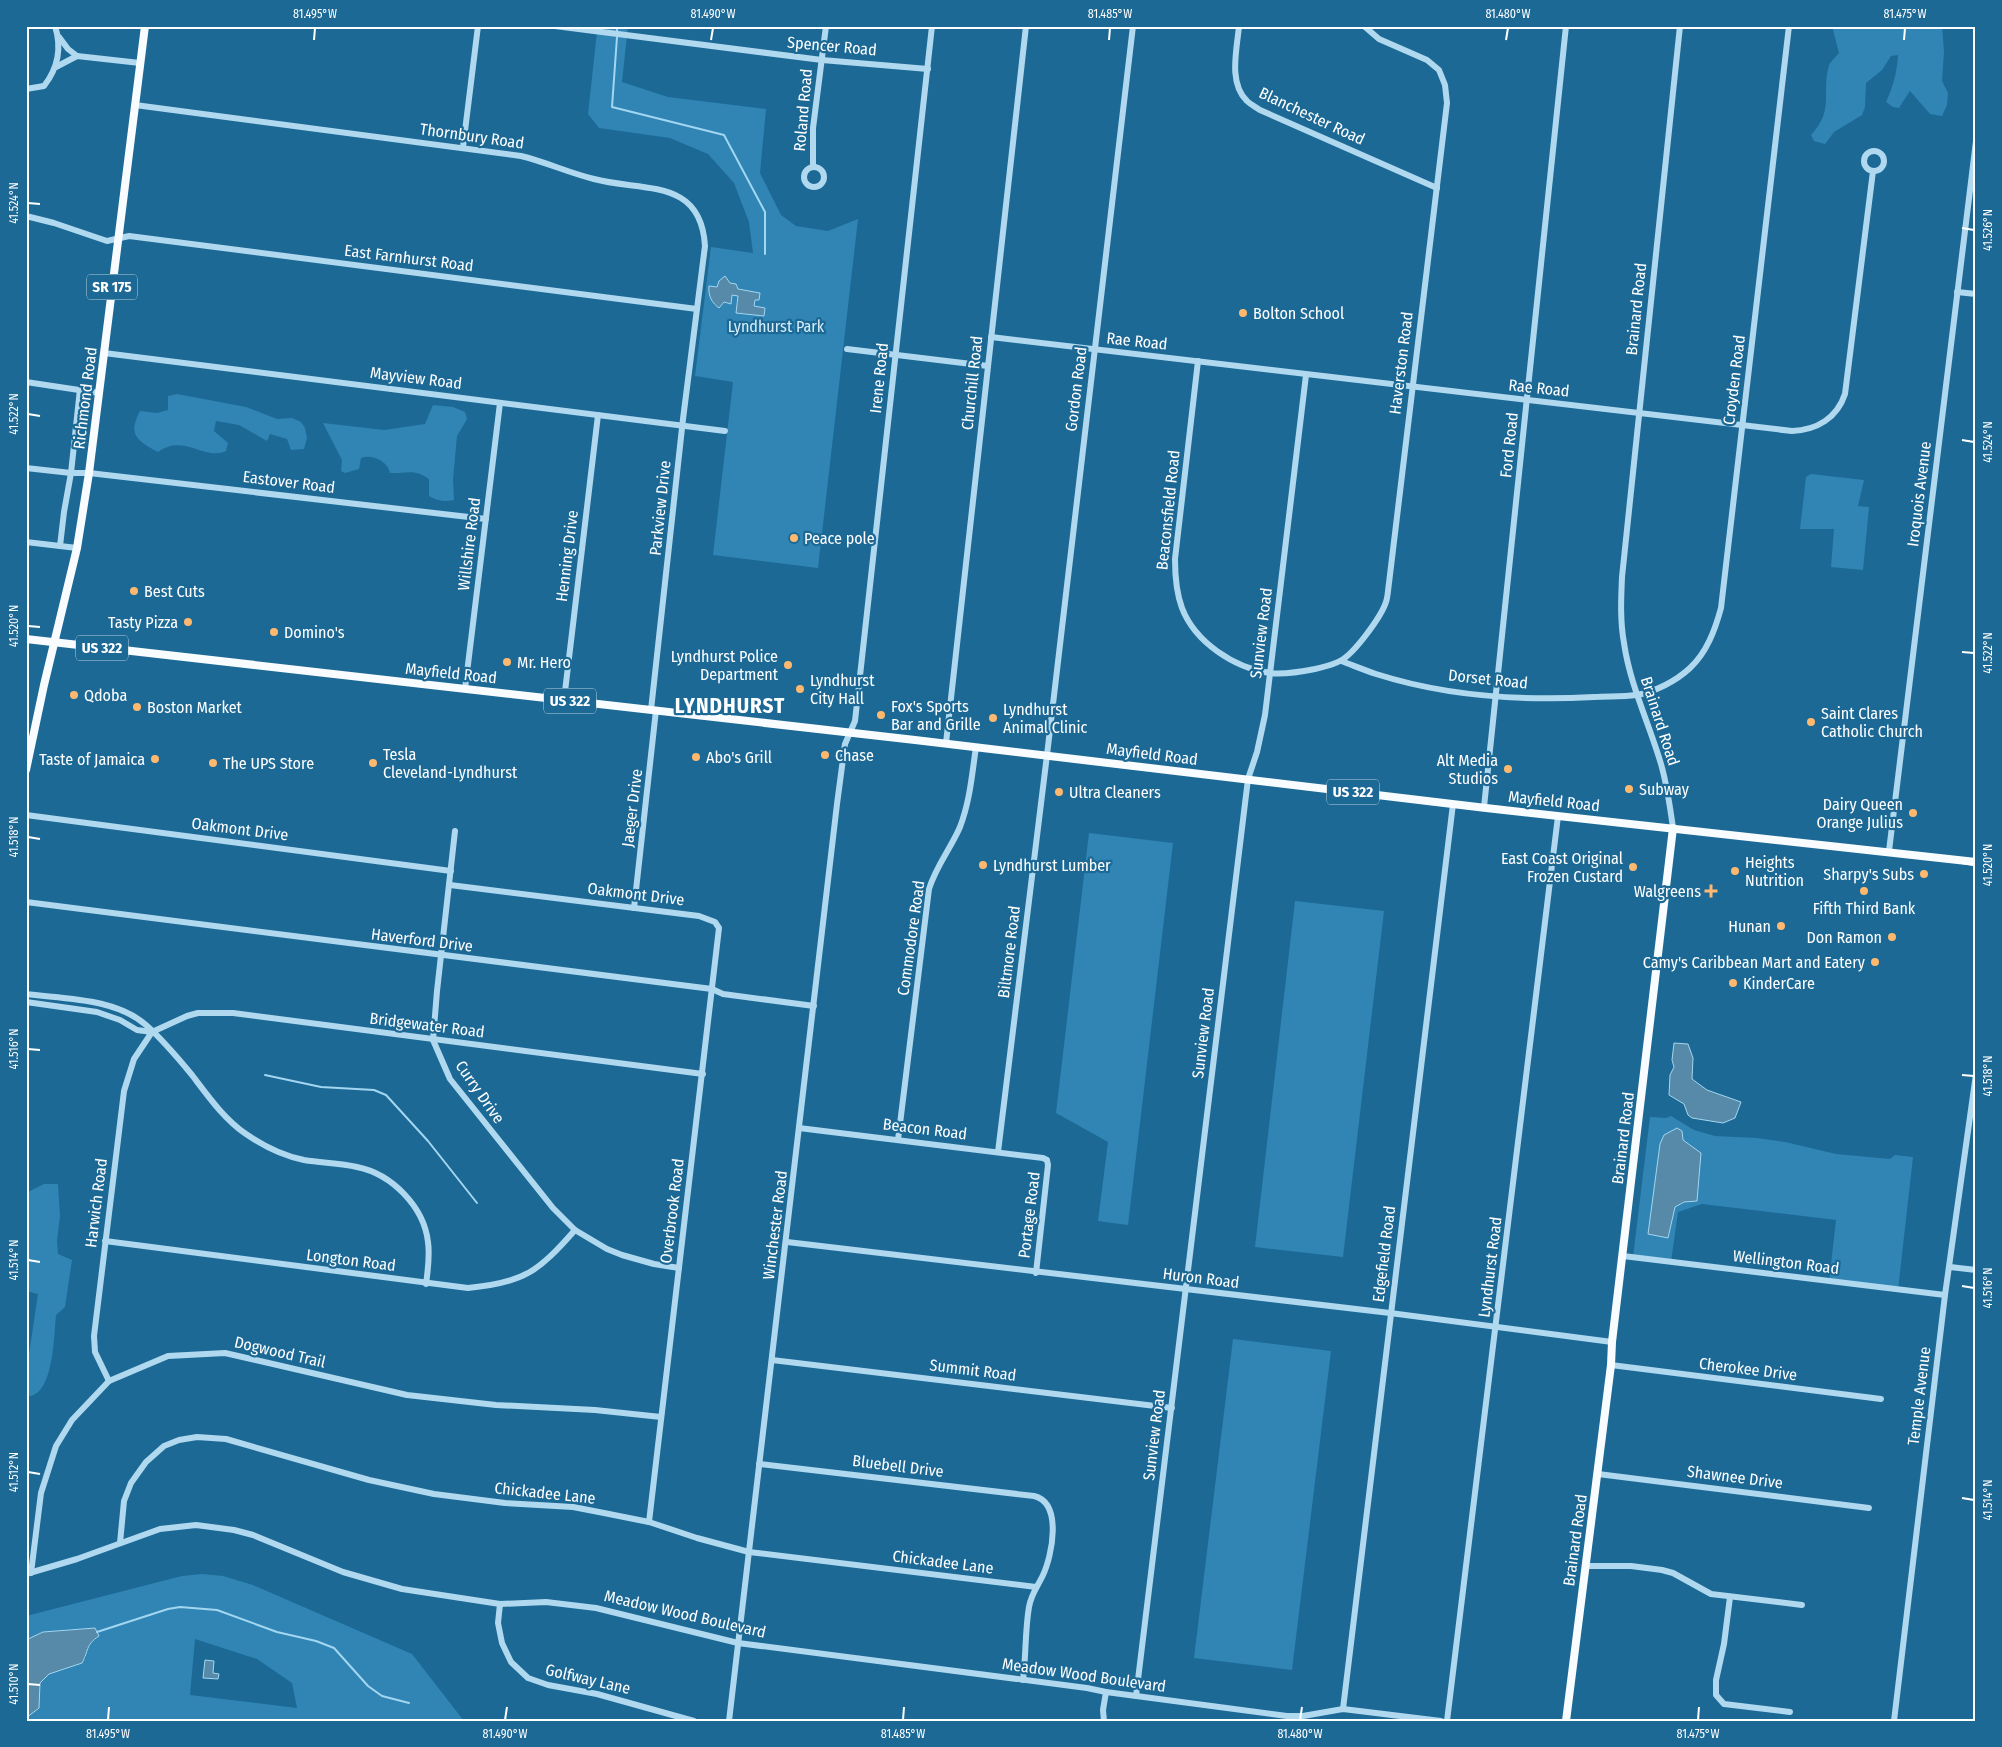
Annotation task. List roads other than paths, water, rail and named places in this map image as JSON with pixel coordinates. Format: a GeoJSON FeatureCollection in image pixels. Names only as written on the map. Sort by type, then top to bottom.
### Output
{"type":"FeatureCollection","features":[{"type":"Feature","properties":{"kind":"main road","name":"Richmond Road"},"geometry":{"type":"LineString","coordinates":[[26,770],[77,548],[89,473],[145,26]]}},
{"type":"Feature","properties":{"kind":"main road","name":"Mayfield Road"},"geometry":{"type":"LineString","coordinates":[[26,639],[851,732],[1453,804],[1976,862]]}},
{"type":"Feature","properties":{"kind":"main road","name":"Brainard Road"},"geometry":{"type":"LineString","coordinates":[[1566,1721],[1598,1474],[1673,828]]}},
{"type":"Feature","properties":{"kind":"street"},"geometry":{"type":"LineString","coordinates":[[26,89],[44,86],[56,67],[59,45],[55,26]]}},
{"type":"Feature","properties":{"kind":"street"},"geometry":{"type":"LineString","coordinates":[[463,147],[478,26]]}},
{"type":"Feature","properties":{"kind":"street","name":"Spencer Road"},"geometry":{"type":"LineString","coordinates":[[555,26],[822,60],[928,69]]}},
{"type":"Feature","properties":{"kind":"street","name":"Roland Road"},"geometry":{"type":"LineString","coordinates":[[813,167],[813,128],[826,26]]}},
{"type":"Feature","properties":{"kind":"street","name":"Irene Road"},"geometry":{"type":"LineString","coordinates":[[851,732],[855,721],[932,26]]}},
{"type":"Feature","properties":{"kind":"street","name":"Churchill Road"},"geometry":{"type":"LineString","coordinates":[[946,744],[1026,26]]}},
{"type":"Feature","properties":{"kind":"street","name":"Gordon Road"},"geometry":{"type":"LineString","coordinates":[[1047,755],[1133,26]]}},
{"type":"Feature","properties":{"kind":"street","name":"Blanchester Road"},"geometry":{"type":"LineString","coordinates":[[1239,26],[1234,70],[1239,88],[1246,101],[1260,110],[1437,188]]}},
{"type":"Feature","properties":{"kind":"street","name":"Haverston Road"},"geometry":{"type":"LineString","coordinates":[[1270,673],[1300,672],[1341,661],[1361,641],[1386,603],[1390,583],[1447,103],[1445,85],[1439,70],[1427,60],[1379,39],[1364,26]]}},
{"type":"Feature","properties":{"kind":"street","name":"Ford Road"},"geometry":{"type":"LineString","coordinates":[[1484,807],[1566,26]]}},
{"type":"Feature","properties":{"kind":"street","name":"Brainard Road"},"geometry":{"type":"LineString","coordinates":[[1673,828],[1661,764],[1636,695],[1624,643],[1621,592],[1680,26]]}},
{"type":"Feature","properties":{"kind":"street","name":"Croyden Road"},"geometry":{"type":"LineString","coordinates":[[1636,695],[1656,689],[1690,668],[1704,651],[1715,630],[1720,608],[1789,26]]}},
{"type":"Feature","properties":{"kind":"street"},"geometry":{"type":"LineString","coordinates":[[58,37],[76,56],[140,63]]}},
{"type":"Feature","properties":{"kind":"street"},"geometry":{"type":"LineString","coordinates":[[56,67],[76,56]]}},
{"type":"Feature","properties":{"kind":"street","name":"Thornbury Road"},"geometry":{"type":"LineString","coordinates":[[135,105],[521,156],[542,161],[596,180],[669,191],[683,198],[700,219],[704,232],[697,309]]}},
{"type":"Feature","properties":{"kind":"street","name":"Iroquois Avenue"},"geometry":{"type":"LineString","coordinates":[[1890,852],[1976,141]]}},
{"type":"Feature","properties":{"kind":"street","name":"Rae Road"},"geometry":{"type":"LineString","coordinates":[[991,337],[1742,425],[1804,430],[1821,424],[1840,407],[1846,388],[1873,171]]}},
{"type":"Feature","properties":{"kind":"street","name":"East Farnhurst Road"},"geometry":{"type":"LineString","coordinates":[[26,216],[108,241],[129,236],[697,309]]}},
{"type":"Feature","properties":{"kind":"street"},"geometry":{"type":"LineString","coordinates":[[1957,292],[1976,294]]}},
{"type":"Feature","properties":{"kind":"street","name":"Parkview Drive"},"geometry":{"type":"LineString","coordinates":[[654,710],[682,426],[697,309]]}},
{"type":"Feature","properties":{"kind":"street"},"geometry":{"type":"LineString","coordinates":[[847,349],[988,366]]}},
{"type":"Feature","properties":{"kind":"street","name":"Mayview Road"},"geometry":{"type":"LineString","coordinates":[[104,353],[725,431]]}},
{"type":"Feature","properties":{"kind":"street","name":"Beaconsfield Road"},"geometry":{"type":"LineString","coordinates":[[1198,361],[1175,559],[1175,580],[1182,608],[1197,633],[1220,654],[1232,661],[1270,673]]}},
{"type":"Feature","properties":{"kind":"street","name":"Sunview Road"},"geometry":{"type":"LineString","coordinates":[[1136,1696],[1248,779],[1262,732],[1306,375]]}},
{"type":"Feature","properties":{"kind":"street"},"geometry":{"type":"LineString","coordinates":[[26,382],[99,393]]}},
{"type":"Feature","properties":{"kind":"street"},"geometry":{"type":"LineString","coordinates":[[60,546],[71,473],[80,389]]}},
{"type":"Feature","properties":{"kind":"street","name":"Willshire Road"},"geometry":{"type":"LineString","coordinates":[[465,689],[500,403]]}},
{"type":"Feature","properties":{"kind":"street","name":"Henning Drive"},"geometry":{"type":"LineString","coordinates":[[564,700],[598,415]]}},
{"type":"Feature","properties":{"kind":"street","name":"Eastover Road"},"geometry":{"type":"LineString","coordinates":[[26,468],[89,473],[486,519]]}},
{"type":"Feature","properties":{"kind":"street"},"geometry":{"type":"LineString","coordinates":[[26,542],[77,548]]}},
{"type":"Feature","properties":{"kind":"street","name":"Dorset Road"},"geometry":{"type":"LineString","coordinates":[[1341,661],[1377,674],[1412,683],[1446,690],[1496,696],[1560,699],[1636,695]]}},
{"type":"Feature","properties":{"kind":"street","name":"Jaeger Drive"},"geometry":{"type":"LineString","coordinates":[[634,908],[654,710]]}},
{"type":"Feature","properties":{"kind":"street","name":"Winchester Road"},"geometry":{"type":"LineString","coordinates":[[729,1721],[845,744],[851,732]]}},
{"type":"Feature","properties":{"kind":"street","name":"Commodore Road"},"geometry":{"type":"LineString","coordinates":[[898,1140],[929,889],[933,876],[958,831],[965,813],[976,747]]}},
{"type":"Feature","properties":{"kind":"street","name":"Biltmore Road"},"geometry":{"type":"LineString","coordinates":[[998,1152],[1047,755]]}},
{"type":"Feature","properties":{"kind":"street","name":"Edgefield Road"},"geometry":{"type":"LineString","coordinates":[[1343,1709],[1453,804]]}},
{"type":"Feature","properties":{"kind":"street","name":"Oakmont Drive"},"geometry":{"type":"LineString","coordinates":[[26,815],[451,871]]}},
{"type":"Feature","properties":{"kind":"street","name":"Lyndhurst Road"},"geometry":{"type":"LineString","coordinates":[[1447,1721],[1558,816]]}},
{"type":"Feature","properties":{"kind":"street","name":"Curry Drive"},"geometry":{"type":"LineString","coordinates":[[455,831],[433,1040],[450,1079],[553,1208],[575,1230],[607,1249],[622,1255],[679,1268]]}},
{"type":"Feature","properties":{"kind":"street","name":"Oakmont Drive"},"geometry":{"type":"LineString","coordinates":[[450,885],[699,916]]}},
{"type":"Feature","properties":{"kind":"street","name":"Haverford Drive"},"geometry":{"type":"LineString","coordinates":[[26,902],[712,989],[723,994],[814,1006]]}},
{"type":"Feature","properties":{"kind":"street","name":"Overbrook Road"},"geometry":{"type":"LineString","coordinates":[[648,1522],[719,928],[714,922],[699,916]]}},
{"type":"Feature","properties":{"kind":"street"},"geometry":{"type":"LineString","coordinates":[[26,994],[105,1005],[130,1015],[146,1025],[176,1056],[223,1114],[245,1134],[277,1151],[303,1160],[359,1167],[392,1182],[422,1219],[428,1242],[429,1259],[426,1284]]}},
{"type":"Feature","properties":{"kind":"street"},"geometry":{"type":"LineString","coordinates":[[26,1002],[107,1015],[137,1030],[152,1032]]}},
{"type":"Feature","properties":{"kind":"street","name":"Bridgewater Road"},"geometry":{"type":"LineString","coordinates":[[152,1032],[187,1016],[215,1012],[233,1013],[703,1074]]}},
{"type":"Feature","properties":{"kind":"street","name":"Harwich Road"},"geometry":{"type":"LineString","coordinates":[[109,1381],[95,1352],[94,1336],[105,1242],[128,1076],[134,1059],[152,1032]]}},
{"type":"Feature","properties":{"kind":"street","name":"Temple Avenue"},"geometry":{"type":"LineString","coordinates":[[1894,1721],[1945,1295],[1976,1074]]}},
{"type":"Feature","properties":{"kind":"street","name":"Beacon Road"},"geometry":{"type":"LineString","coordinates":[[799,1128],[998,1152],[1048,1160]]}},
{"type":"Feature","properties":{"kind":"street","name":"Portage Road"},"geometry":{"type":"LineString","coordinates":[[1036,1273],[1048,1160]]}},
{"type":"Feature","properties":{"kind":"street","name":"Longton Road"},"geometry":{"type":"LineString","coordinates":[[105,1242],[468,1288],[498,1286],[526,1275],[547,1261],[575,1230]]}},
{"type":"Feature","properties":{"kind":"street","name":"Huron Road"},"geometry":{"type":"LineString","coordinates":[[787,1242],[1612,1342]]}},
{"type":"Feature","properties":{"kind":"street","name":"Wellington Road"},"geometry":{"type":"LineString","coordinates":[[1623,1256],[1945,1295]]}},
{"type":"Feature","properties":{"kind":"street"},"geometry":{"type":"LineString","coordinates":[[1950,1267],[1976,1270]]}},
{"type":"Feature","properties":{"kind":"street","name":"Dogwood Trail"},"geometry":{"type":"LineString","coordinates":[[29,1573],[40,1493],[56,1446],[72,1420],[109,1381],[168,1356],[225,1353],[407,1395],[496,1405],[594,1410],[661,1417]]}},
{"type":"Feature","properties":{"kind":"street","name":"Summit Road"},"geometry":{"type":"LineString","coordinates":[[772,1360],[1172,1408]]}},
{"type":"Feature","properties":{"kind":"street","name":"Cherokee Drive"},"geometry":{"type":"LineString","coordinates":[[1611,1365],[1881,1399]]}},
{"type":"Feature","properties":{"kind":"street","name":"Chickadee Lane"},"geometry":{"type":"LineString","coordinates":[[120,1543],[124,1502],[131,1483],[146,1462],[164,1446],[179,1440],[197,1437],[226,1439],[369,1480],[434,1494],[505,1503],[573,1507],[648,1522],[749,1552],[1036,1587]]}},
{"type":"Feature","properties":{"kind":"street","name":"Bluebell Drive"},"geometry":{"type":"LineString","coordinates":[[759,1464],[1034,1496],[1044,1500],[1051,1513],[1053,1531],[1049,1559],[1043,1576],[1036,1587]]}},
{"type":"Feature","properties":{"kind":"street","name":"Shawnee Drive"},"geometry":{"type":"LineString","coordinates":[[1598,1474],[1869,1508]]}},
{"type":"Feature","properties":{"kind":"street","name":"Meadow Wood Boulevard"},"geometry":{"type":"LineString","coordinates":[[29,1573],[160,1529],[196,1525],[234,1530],[253,1535],[343,1572],[402,1589],[500,1604],[546,1602],[596,1608],[738,1643],[1287,1716],[1303,1716],[1343,1709],[1441,1721]]}},
{"type":"Feature","properties":{"kind":"street"},"geometry":{"type":"LineString","coordinates":[[1585,1566],[1631,1566],[1662,1570],[1673,1573],[1711,1594],[1802,1605]]}},
{"type":"Feature","properties":{"kind":"street"},"geometry":{"type":"LineString","coordinates":[[1023,1680],[1029,1604],[1036,1587]]}},
{"type":"Feature","properties":{"kind":"street"},"geometry":{"type":"LineString","coordinates":[[1730,1597],[1724,1644],[1716,1680],[1716,1695],[1724,1704],[1790,1712]]}},
{"type":"Feature","properties":{"kind":"street","name":"Golfway Lane"},"geometry":{"type":"LineString","coordinates":[[500,1604],[498,1623],[502,1643],[512,1662],[528,1678],[548,1685],[597,1694],[694,1721]]}},
{"type":"Feature","properties":{"kind":"street"},"geometry":{"type":"LineString","coordinates":[[1104,1721],[1103,1710],[1106,1692]]}},
{"type":"Feature","properties":{"kind":"waterway"},"geometry":{"type":"LineString","coordinates":[[617,26],[617,32]]}},
{"type":"Feature","properties":{"kind":"waterway"},"geometry":{"type":"LineString","coordinates":[[617,37],[612,107],[724,135],[765,212],[765,254]]}},
{"type":"Feature","properties":{"kind":"waterway"},"geometry":{"type":"LineString","coordinates":[[265,1075],[321,1087],[374,1090],[386,1095],[428,1141],[477,1203]]}},
{"type":"Feature","properties":{"kind":"waterway"},"geometry":{"type":"LineString","coordinates":[[97,1632],[168,1609],[180,1607],[217,1610],[277,1632],[316,1641],[334,1648],[368,1686],[382,1696],[409,1703]]}},
{"type":"Feature","properties":{"kind":"place","name":"Bolton School"},"geometry":{"type":"Point","coordinates":[1243,313]}},
{"type":"Feature","properties":{"kind":"place","name":"Peace pole"},"geometry":{"type":"Point","coordinates":[794,538]}},
{"type":"Feature","properties":{"kind":"place","name":"Best Cuts"},"geometry":{"type":"Point","coordinates":[134,591]}},
{"type":"Feature","properties":{"kind":"place","name":"Tasty Pizza"},"geometry":{"type":"Point","coordinates":[188,622]}},
{"type":"Feature","properties":{"kind":"place","name":"Domino's"},"geometry":{"type":"Point","coordinates":[274,632]}},
{"type":"Feature","properties":{"kind":"place","name":"Mr. Hero"},"geometry":{"type":"Point","coordinates":[507,662]}},
{"type":"Feature","properties":{"kind":"place","name":"Lyndhurst Police Department"},"geometry":{"type":"Point","coordinates":[788,665]}},
{"type":"Feature","properties":{"kind":"place","name":"Lyndhurst City Hall"},"geometry":{"type":"Point","coordinates":[800,689]}},
{"type":"Feature","properties":{"kind":"place","name":"Qdoba"},"geometry":{"type":"Point","coordinates":[74,695]}},
{"type":"Feature","properties":{"kind":"place","name":"Boston Market"},"geometry":{"type":"Point","coordinates":[137,707]}},
{"type":"Feature","properties":{"kind":"place","name":"Fox's Sports Bar and Grille"},"geometry":{"type":"Point","coordinates":[881,715]}},
{"type":"Feature","properties":{"kind":"place","name":"Lyndhurst Animal Clinic"},"geometry":{"type":"Point","coordinates":[993,718]}},
{"type":"Feature","properties":{"kind":"place","name":"Saint Clares Catholic Church"},"geometry":{"type":"Point","coordinates":[1811,722]}},
{"type":"Feature","properties":{"kind":"place","name":"Chase"},"geometry":{"type":"Point","coordinates":[825,755]}},
{"type":"Feature","properties":{"kind":"place","name":"Abo's Grill"},"geometry":{"type":"Point","coordinates":[696,757]}},
{"type":"Feature","properties":{"kind":"place","name":"Taste of Jamaica"},"geometry":{"type":"Point","coordinates":[155,759]}},
{"type":"Feature","properties":{"kind":"place","name":"The UPS Store"},"geometry":{"type":"Point","coordinates":[213,763]}},
{"type":"Feature","properties":{"kind":"place","name":"Tesla Cleveland-Lyndhurst"},"geometry":{"type":"Point","coordinates":[373,763]}},
{"type":"Feature","properties":{"kind":"place","name":"Alt Media Studios"},"geometry":{"type":"Point","coordinates":[1508,769]}},
{"type":"Feature","properties":{"kind":"place","name":"Subway"},"geometry":{"type":"Point","coordinates":[1629,789]}},
{"type":"Feature","properties":{"kind":"place","name":"Ultra Cleaners"},"geometry":{"type":"Point","coordinates":[1059,792]}},
{"type":"Feature","properties":{"kind":"place","name":"Dairy Queen Orange Julius"},"geometry":{"type":"Point","coordinates":[1913,813]}},
{"type":"Feature","properties":{"kind":"place","name":"Lyndhurst Lumber"},"geometry":{"type":"Point","coordinates":[983,865]}},
{"type":"Feature","properties":{"kind":"place","name":"East Coast Original Frozen Custard"},"geometry":{"type":"Point","coordinates":[1633,867]}},
{"type":"Feature","properties":{"kind":"place","name":"Heights Nutrition"},"geometry":{"type":"Point","coordinates":[1735,871]}},
{"type":"Feature","properties":{"kind":"place","name":"Sharpy's Subs"},"geometry":{"type":"Point","coordinates":[1924,874]}},
{"type":"Feature","properties":{"kind":"place","name":"Walgreens"},"geometry":{"type":"Point","coordinates":[1711,891]}},
{"type":"Feature","properties":{"kind":"place","name":"Fifth Third Bank"},"geometry":{"type":"Point","coordinates":[1864,891]}},
{"type":"Feature","properties":{"kind":"place","name":"Hunan"},"geometry":{"type":"Point","coordinates":[1781,926]}},
{"type":"Feature","properties":{"kind":"place","name":"Don Ramon"},"geometry":{"type":"Point","coordinates":[1892,937]}},
{"type":"Feature","properties":{"kind":"place","name":"Camy's Caribbean Mart and Eatery"},"geometry":{"type":"Point","coordinates":[1875,962]}},
{"type":"Feature","properties":{"kind":"place","name":"KinderCare"},"geometry":{"type":"Point","coordinates":[1733,983]}},
{"type":"Feature","properties":{"kind":"district","name":"LYNDHURST"},"geometry":{"type":"Point","coordinates":[730,706]}},
{"type":"Feature","properties":{"kind":"park label","name":"Lyndhurst Park"},"geometry":{"type":"Point","coordinates":[776,326]}}]}
